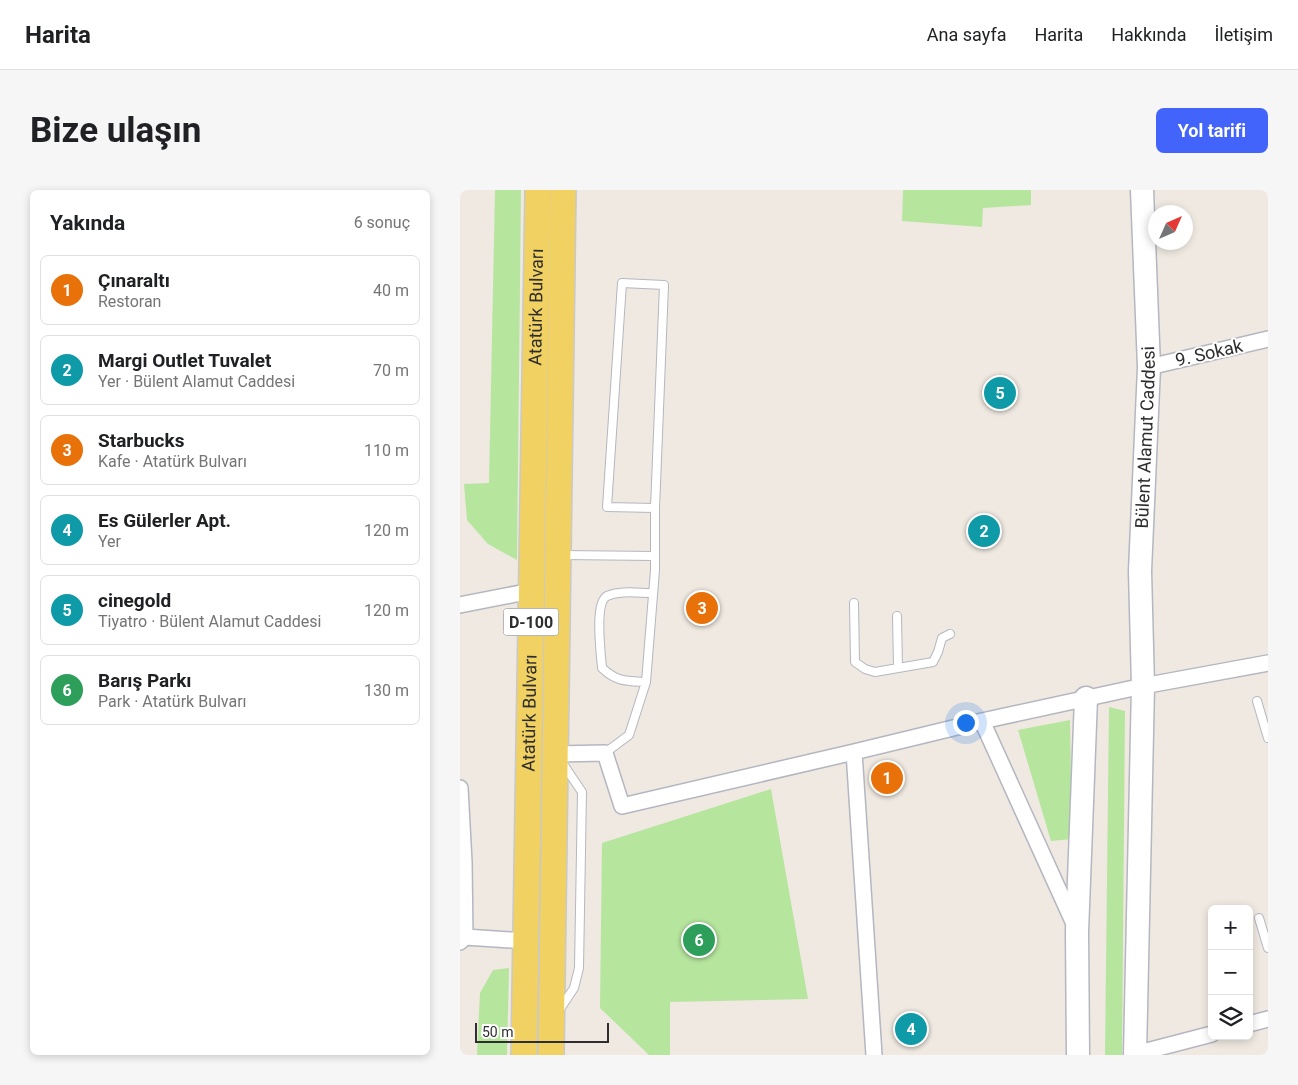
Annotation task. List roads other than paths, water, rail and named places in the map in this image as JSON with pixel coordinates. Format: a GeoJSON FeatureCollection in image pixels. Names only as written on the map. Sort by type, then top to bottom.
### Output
{"type":"FeatureCollection","features":[{"type":"Feature","properties":{"kind":"main road","name":"Atatürk Bulvarı"},"geometry":{"type":"LineString","coordinates":[[524,1055],[538,190]]}},
{"type":"Feature","properties":{"kind":"main road","name":"Atatürk Bulvarı"},"geometry":{"type":"LineString","coordinates":[[551,1055],[563,190]]}},
{"type":"Feature","properties":{"kind":"street","name":"Bülent Alamut Caddesi"},"geometry":{"type":"LineString","coordinates":[[1136,1054],[1143,686],[1140,571],[1149,367],[1142,190]]}},
{"type":"Feature","properties":{"kind":"street","name":"9. Sokak"},"geometry":{"type":"LineString","coordinates":[[1149,367],[1268,339]]}},
{"type":"Feature","properties":{"kind":"street"},"geometry":{"type":"LineString","coordinates":[[460,605],[531,591]]}},
{"type":"Feature","properties":{"kind":"street"},"geometry":{"type":"LineString","coordinates":[[555,754],[605,753],[622,806],[982,721],[1143,686],[1268,663]]}},
{"type":"Feature","properties":{"kind":"street"},"geometry":{"type":"LineString","coordinates":[[1078,1055],[1077,932],[1086,698]]}},
{"type":"Feature","properties":{"kind":"street"},"geometry":{"type":"LineString","coordinates":[[982,721],[1077,932]]}},
{"type":"Feature","properties":{"kind":"street"},"geometry":{"type":"LineString","coordinates":[[854,752],[874,1055]]}},
{"type":"Feature","properties":{"kind":"street"},"geometry":{"type":"LineString","coordinates":[[460,788],[464,862],[462,940],[526,941]]}},
{"type":"Feature","properties":{"kind":"street"},"geometry":{"type":"LineString","coordinates":[[1253,1023],[1268,1019]]}},
{"type":"Feature","properties":{"kind":"street"},"geometry":{"type":"LineString","coordinates":[[1136,1054],[1208,1035]]}},
{"type":"Feature","properties":{"kind":"lane"},"geometry":{"type":"LineString","coordinates":[[605,753],[630,735],[646,682],[655,556],[655,508],[664,285],[622,283],[607,506],[655,508]]}},
{"type":"Feature","properties":{"kind":"lane"},"geometry":{"type":"LineString","coordinates":[[558,554],[655,556]]}},
{"type":"Feature","properties":{"kind":"lane"},"geometry":{"type":"LineString","coordinates":[[646,682],[624,681],[611,676],[602,668],[601,603],[604,597],[616,593],[653,593]]}},
{"type":"Feature","properties":{"kind":"lane"},"geometry":{"type":"LineString","coordinates":[[854,603],[855,662],[865,670],[875,672],[933,662],[942,638],[950,634]]}},
{"type":"Feature","properties":{"kind":"lane"},"geometry":{"type":"LineString","coordinates":[[897,616],[898,667]]}},
{"type":"Feature","properties":{"kind":"lane"},"geometry":{"type":"LineString","coordinates":[[1257,701],[1268,738]]}},
{"type":"Feature","properties":{"kind":"lane"},"geometry":{"type":"LineString","coordinates":[[1259,918],[1268,948]]}},
{"type":"Feature","properties":{"kind":"place","name":"cinegold"},"geometry":{"type":"Point","coordinates":[1000,393]}},
{"type":"Feature","properties":{"kind":"place","name":"Margi Outlet Tuvalet"},"geometry":{"type":"Point","coordinates":[984,531]}},
{"type":"Feature","properties":{"kind":"place","name":"Starbucks"},"geometry":{"type":"Point","coordinates":[702,608]}},
{"type":"Feature","properties":{"kind":"place","name":"Çınaraltı"},"geometry":{"type":"Point","coordinates":[887,778]}},
{"type":"Feature","properties":{"kind":"place","name":"Barış Parkı"},"geometry":{"type":"Point","coordinates":[699,940]}},
{"type":"Feature","properties":{"kind":"place","name":"Es Gülerler Apt."},"geometry":{"type":"Point","coordinates":[911,1029]}}]}
